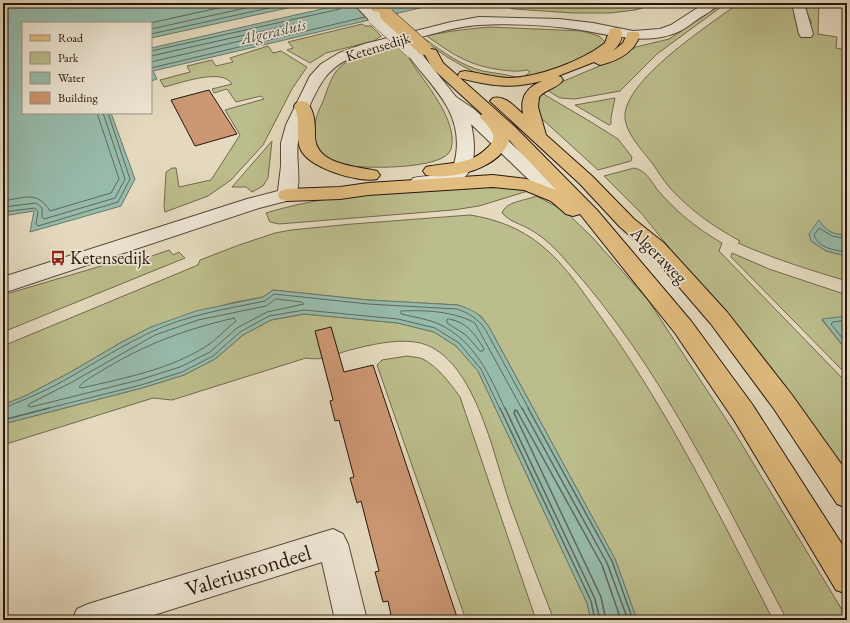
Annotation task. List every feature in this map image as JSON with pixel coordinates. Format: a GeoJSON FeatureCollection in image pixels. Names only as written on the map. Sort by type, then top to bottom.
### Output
{"type":"FeatureCollection","features":[{"type":"Feature","properties":{"kind":"main road"},"geometry":{"type":"LineString","coordinates":[[373,3],[422,51]]}},
{"type":"Feature","properties":{"kind":"main road"},"geometry":{"type":"LineString","coordinates":[[465,75],[502,82],[515,82],[545,76],[602,52],[613,42],[615,32]]}},
{"type":"Feature","properties":{"kind":"main road"},"geometry":{"type":"LineString","coordinates":[[539,136],[530,112],[529,99],[532,93],[545,84],[617,54],[628,47],[632,42],[633,35]]}},
{"type":"Feature","properties":{"kind":"main road","name":"Algeraweg"},"geometry":{"type":"LineString","coordinates":[[422,51],[448,62],[506,107],[586,180],[627,223],[657,248],[719,318],[783,402],[847,495]]}},
{"type":"Feature","properties":{"kind":"main road","name":"Algeraweg"},"geometry":{"type":"LineString","coordinates":[[422,51],[509,130],[590,214],[683,327],[743,412],[847,579]]}},
{"type":"Feature","properties":{"kind":"main road"},"geometry":{"type":"LineString","coordinates":[[302,106],[307,115],[309,128],[307,144],[312,155],[324,163],[371,175]]}},
{"type":"Feature","properties":{"kind":"main road"},"geometry":{"type":"LineString","coordinates":[[287,195],[337,181],[371,175],[461,168],[474,165],[494,152],[500,142],[500,132],[491,121],[484,107]]}},
{"type":"Feature","properties":{"kind":"main road"},"geometry":{"type":"LineString","coordinates":[[287,195],[493,181],[527,186],[558,197]]}},
{"type":"Feature","properties":{"kind":"main road","name":"Algeraweg"},"geometry":{"type":"LineString","coordinates":[[558,197],[630,263]]}},
{"type":"Feature","properties":{"kind":"street"},"geometry":{"type":"LineString","coordinates":[[358,3],[422,51]]}},
{"type":"Feature","properties":{"kind":"street","name":"Ketensedijk"},"geometry":{"type":"LineString","coordinates":[[287,195],[290,166],[289,144],[294,125],[316,79],[323,70],[334,61],[369,47],[451,26],[478,22],[503,21],[559,23],[633,35],[662,33],[670,31],[713,3]]}},
{"type":"Feature","properties":{"kind":"street"},"geometry":{"type":"LineString","coordinates":[[798,3],[806,34]]}},
{"type":"Feature","properties":{"kind":"street","name":"Algeraweg"},"geometry":{"type":"LineString","coordinates":[[422,51],[451,100],[468,112],[558,197]]}},
{"type":"Feature","properties":{"kind":"street"},"geometry":{"type":"LineString","coordinates":[[400,188],[425,181],[448,178],[454,176],[461,168],[465,149],[464,131],[461,118],[451,100]]}},
{"type":"Feature","properties":{"kind":"street"},"geometry":{"type":"LineString","coordinates":[[3,285],[254,203],[287,195]]}},
{"type":"Feature","properties":{"kind":"street","name":"Valeriusrondeel"},"geometry":{"type":"LineString","coordinates":[[88,620],[333,544],[351,620]]}},
{"type":"Feature","properties":{"kind":"green space"},"geometry":{"type":"Polygon","coordinates":[[[495,3],[581,5],[580,3],[660,3],[635,10],[610,13],[573,13],[514,9],[495,3]]]}},
{"type":"Feature","properties":{"kind":"green space"},"geometry":{"type":"Polygon","coordinates":[[[739,3],[797,3],[799,21],[812,23],[801,3],[819,3],[818,34],[837,37],[836,48],[847,50],[847,235],[835,234],[827,230],[811,241],[826,251],[847,256],[847,281],[779,259],[738,243],[740,241],[703,218],[670,188],[636,142],[626,125],[625,119],[628,104],[637,88],[652,71],[690,39],[739,3]]]}},
{"type":"Feature","properties":{"kind":"green space"},"geometry":{"type":"Polygon","coordinates":[[[719,6],[721,7],[657,54],[620,91],[575,99],[560,98],[545,89],[604,64],[636,47],[669,39],[719,6]]]}},
{"type":"Feature","properties":{"kind":"green space"},"geometry":{"type":"Polygon","coordinates":[[[362,24],[365,26],[371,26],[381,36],[374,41],[326,53],[310,63],[287,50],[293,48],[288,42],[362,24]]]}},
{"type":"Feature","properties":{"kind":"green space"},"geometry":{"type":"Polygon","coordinates":[[[489,27],[582,31],[599,36],[606,43],[601,51],[529,79],[525,76],[530,72],[527,70],[502,70],[480,66],[462,59],[427,36],[450,31],[489,27]]]}},
{"type":"Feature","properties":{"kind":"green space"},"geometry":{"type":"Polygon","coordinates":[[[425,39],[446,54],[475,69],[508,75],[523,80],[475,73],[447,57],[423,40],[425,39]]]}},
{"type":"Feature","properties":{"kind":"green space"},"geometry":{"type":"Polygon","coordinates":[[[401,43],[408,53],[410,60],[439,102],[445,114],[450,126],[452,138],[451,149],[445,156],[433,161],[399,167],[347,166],[337,164],[316,152],[314,130],[316,119],[335,73],[340,67],[356,57],[374,50],[401,43]]]}},
{"type":"Feature","properties":{"kind":"green space"},"geometry":{"type":"Polygon","coordinates":[[[268,46],[273,53],[281,51],[307,67],[292,89],[263,145],[231,180],[208,196],[165,212],[166,172],[172,168],[176,168],[179,187],[211,180],[240,135],[225,110],[264,99],[261,96],[236,102],[227,89],[214,93],[212,89],[232,84],[227,79],[219,77],[189,80],[164,87],[160,80],[190,72],[187,66],[212,60],[216,66],[233,62],[230,58],[268,46]]]}},
{"type":"Feature","properties":{"kind":"green space"},"geometry":{"type":"Polygon","coordinates":[[[540,92],[618,139],[632,157],[631,161],[598,170],[541,118],[537,112],[540,92]]]}},
{"type":"Feature","properties":{"kind":"green space"},"geometry":{"type":"Polygon","coordinates":[[[615,98],[611,124],[609,125],[575,105],[615,98]]]}},
{"type":"Feature","properties":{"kind":"green space"},"geometry":{"type":"Polygon","coordinates":[[[272,141],[268,178],[263,186],[252,192],[246,187],[232,187],[272,141]]]}},
{"type":"Feature","properties":{"kind":"green space"},"geometry":{"type":"Polygon","coordinates":[[[634,168],[647,175],[670,204],[686,218],[722,243],[719,251],[847,383],[847,482],[699,285],[642,214],[604,176],[634,168]]]}},
{"type":"Feature","properties":{"kind":"green space"},"geometry":{"type":"Polygon","coordinates":[[[507,186],[528,191],[479,206],[453,210],[279,224],[270,222],[266,213],[295,205],[355,195],[416,190],[507,186]]]}},
{"type":"Feature","properties":{"kind":"green space"},"geometry":{"type":"Polygon","coordinates":[[[536,196],[565,211],[592,237],[648,300],[735,433],[847,620],[787,620],[714,480],[661,389],[632,345],[601,302],[554,248],[536,233],[512,221],[502,213],[507,206],[536,196]]]}},
{"type":"Feature","properties":{"kind":"green space"},"geometry":{"type":"Polygon","coordinates":[[[470,215],[507,225],[533,239],[559,262],[574,280],[603,320],[651,392],[673,429],[773,620],[637,620],[615,559],[489,327],[481,316],[458,305],[368,300],[273,290],[263,297],[231,303],[151,327],[69,373],[27,395],[3,405],[3,346],[198,265],[200,260],[275,233],[291,230],[470,215]]]}},
{"type":"Feature","properties":{"kind":"green space"},"geometry":{"type":"Polygon","coordinates":[[[169,250],[173,255],[179,252],[185,258],[3,332],[3,295],[135,256],[146,258],[169,250]]]}},
{"type":"Feature","properties":{"kind":"green space"},"geometry":{"type":"Polygon","coordinates":[[[732,253],[769,269],[847,295],[847,317],[822,320],[847,351],[847,375],[731,257],[732,253]]]}},
{"type":"Feature","properties":{"kind":"green space"},"geometry":{"type":"Polygon","coordinates":[[[305,314],[398,323],[434,332],[456,346],[478,371],[587,603],[591,620],[554,620],[510,504],[479,409],[467,385],[452,364],[435,349],[415,342],[399,341],[382,343],[357,348],[318,359],[306,358],[172,400],[153,398],[3,445],[3,424],[142,388],[184,375],[215,359],[243,335],[271,320],[305,314]]]}},
{"type":"Feature","properties":{"kind":"green space"},"geometry":{"type":"Polygon","coordinates":[[[407,356],[423,359],[434,366],[460,397],[536,620],[466,620],[377,365],[382,360],[407,356]]]}},
{"type":"Feature","properties":{"kind":"water"},"geometry":{"type":"Polygon","coordinates":[[[3,3],[310,3],[152,38],[152,22],[22,22],[22,114],[111,114],[135,179],[121,206],[30,232],[34,211],[3,216],[3,3]]]}},
{"type":"Feature","properties":{"kind":"water","name":"Algerasluis"},"geometry":{"type":"Polygon","coordinates":[[[348,3],[441,3],[153,71],[157,79],[152,81],[152,48],[348,3]]]}},
{"type":"Feature","properties":{"kind":"water"},"geometry":{"type":"Polygon","coordinates":[[[819,220],[825,228],[831,232],[847,235],[847,256],[826,251],[811,241],[809,234],[819,220]]]}},
{"type":"Feature","properties":{"kind":"water"},"geometry":{"type":"Polygon","coordinates":[[[273,290],[368,300],[458,305],[472,310],[479,315],[489,327],[615,559],[637,620],[591,620],[587,603],[478,371],[456,346],[434,332],[398,323],[304,314],[271,320],[243,335],[215,359],[184,375],[142,388],[3,424],[3,405],[27,395],[69,373],[151,327],[196,311],[263,297],[273,290]]]}},
{"type":"Feature","properties":{"kind":"water"},"geometry":{"type":"Polygon","coordinates":[[[846,316],[847,318],[847,351],[822,319],[846,316]]]}},
{"type":"Feature","properties":{"kind":"building"},"geometry":{"type":"Polygon","coordinates":[[[209,90],[237,134],[195,146],[171,100],[209,90]]]}},
{"type":"Feature","properties":{"kind":"building"},"geometry":{"type":"Polygon","coordinates":[[[331,327],[344,372],[373,365],[458,620],[392,620],[388,601],[383,602],[375,572],[379,571],[361,501],[357,503],[350,478],[354,477],[339,420],[335,421],[330,401],[333,400],[315,331],[331,327]]]}},
{"type":"Feature","properties":{"kind":"place","name":"Ketensedijk"},"geometry":{"type":"Point","coordinates":[58,258]}}]}
